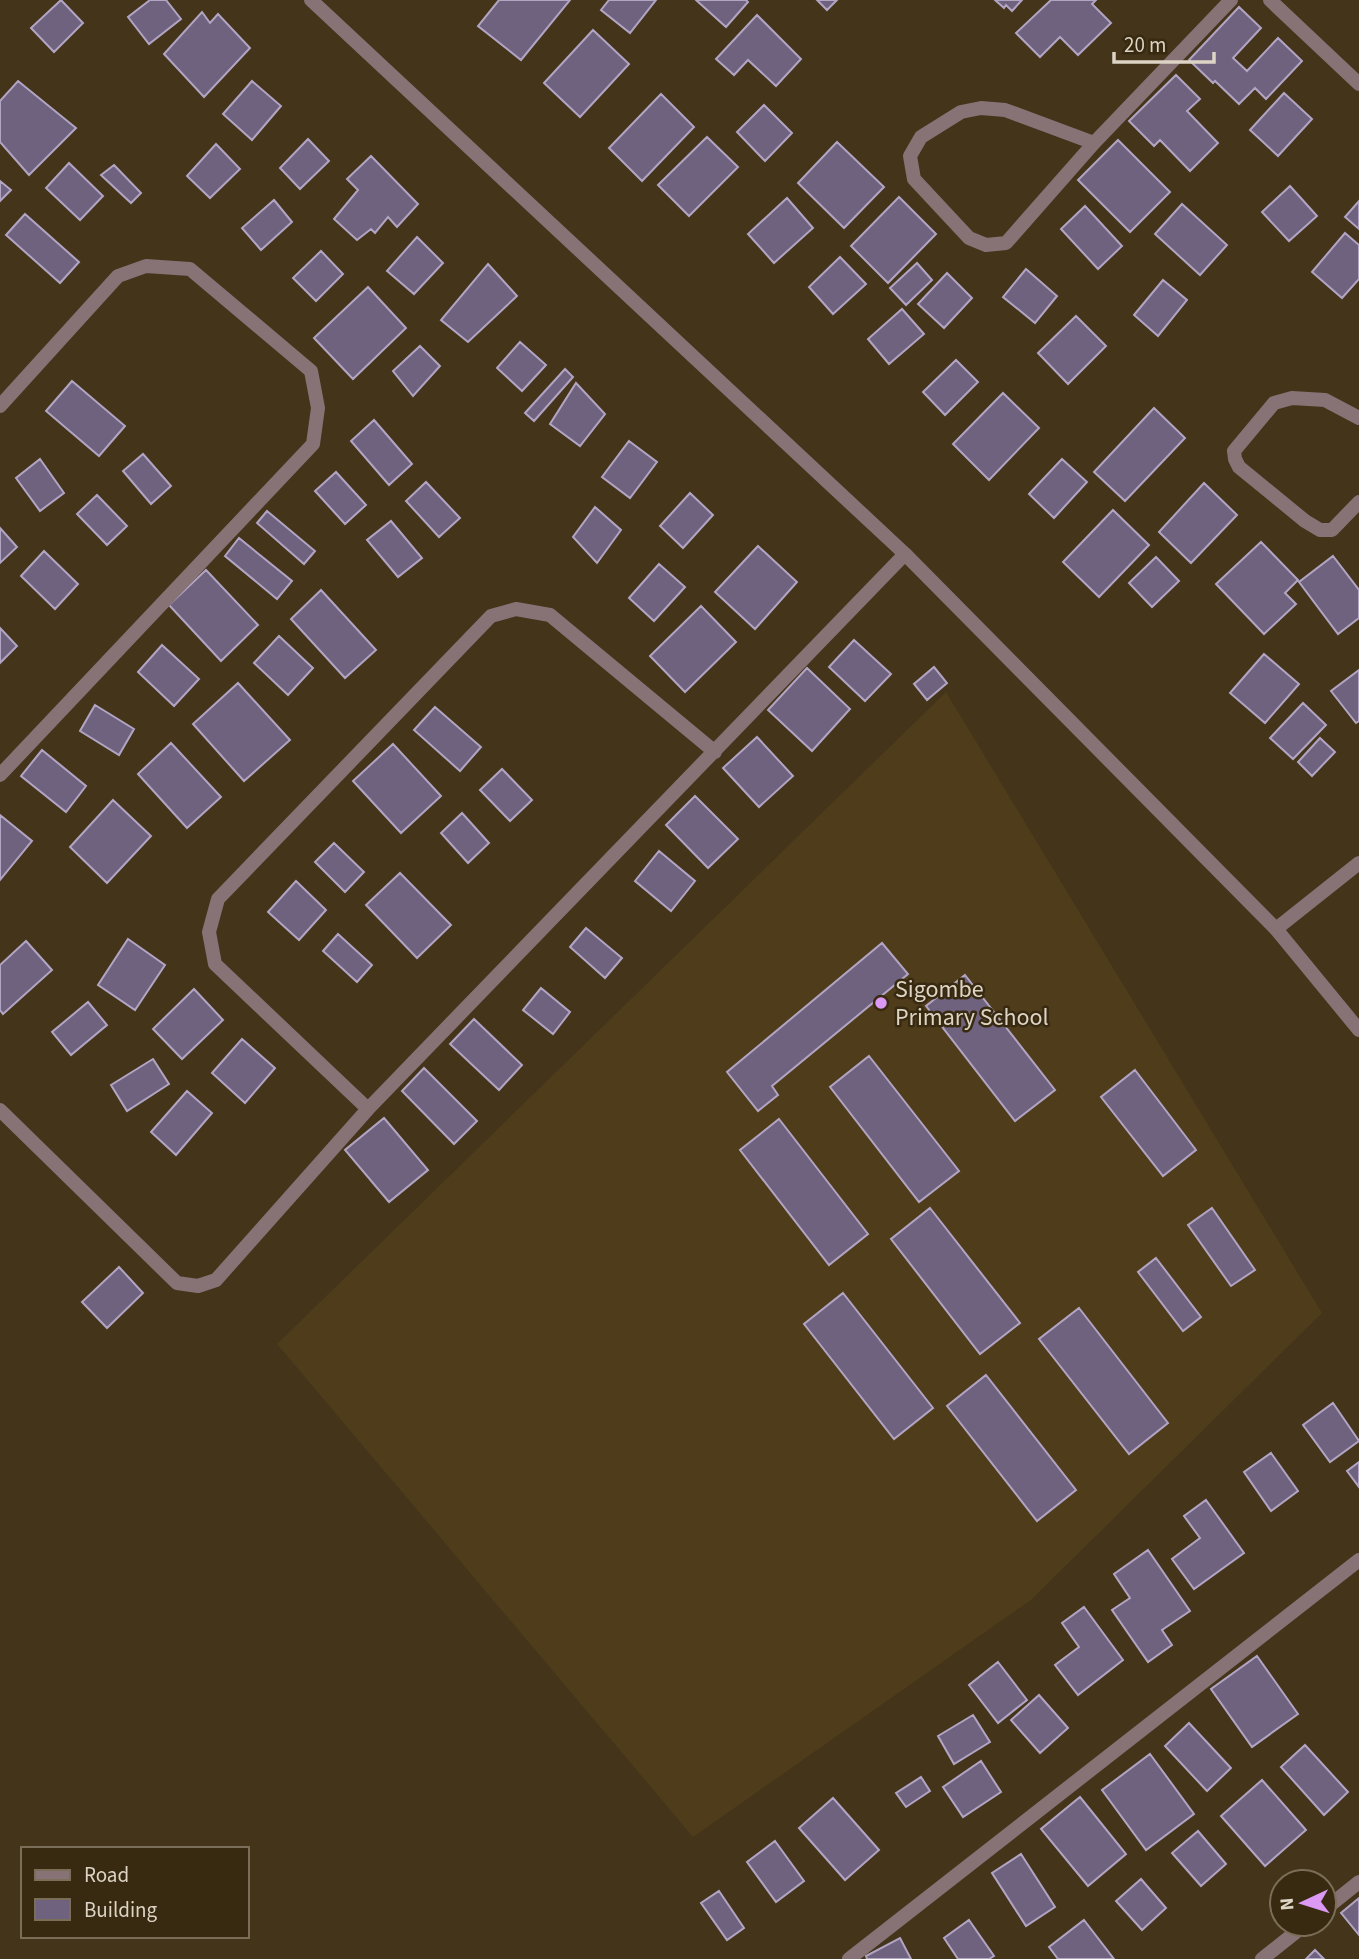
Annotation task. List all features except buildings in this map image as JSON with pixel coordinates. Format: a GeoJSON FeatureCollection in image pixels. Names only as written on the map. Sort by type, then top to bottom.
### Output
{"type":"FeatureCollection","features":[{"type":"Feature","properties":{"kind":"street"},"geometry":{"type":"LineString","coordinates":[[311,0],[905,555],[1276,929],[1359,1030]]}},
{"type":"Feature","properties":{"kind":"street"},"geometry":{"type":"LineString","coordinates":[[1094,142],[1005,110],[981,108],[961,112],[921,137],[910,156],[914,179],[969,237],[986,245],[1006,243],[1094,142],[1231,0]]}},
{"type":"Feature","properties":{"kind":"street"},"geometry":{"type":"LineString","coordinates":[[1270,0],[1359,84]]}},
{"type":"Feature","properties":{"kind":"street"},"geometry":{"type":"LineString","coordinates":[[0,406],[118,276],[146,266],[190,270],[311,371],[318,408],[313,444],[0,774]]}},
{"type":"Feature","properties":{"kind":"street"},"geometry":{"type":"LineString","coordinates":[[1359,418],[1325,400],[1292,398],[1273,403],[1234,451],[1239,467],[1305,521],[1320,530],[1332,530],[1359,502]]}},
{"type":"Feature","properties":{"kind":"street"},"geometry":{"type":"LineString","coordinates":[[0,1110],[177,1283],[198,1286],[216,1279],[368,1110],[905,555]]}},
{"type":"Feature","properties":{"kind":"street"},"geometry":{"type":"LineString","coordinates":[[368,1110],[215,964],[209,932],[218,899],[491,616],[516,609],[550,615],[715,752]]}},
{"type":"Feature","properties":{"kind":"street"},"geometry":{"type":"LineString","coordinates":[[1276,929],[1359,863]]}},
{"type":"Feature","properties":{"kind":"street"},"geometry":{"type":"LineString","coordinates":[[849,1959],[1359,1560]]}},
{"type":"Feature","properties":{"kind":"street"},"geometry":{"type":"LineString","coordinates":[[1338,1899],[1359,1882]]}},
{"type":"Feature","properties":{"kind":"street"},"geometry":{"type":"LineString","coordinates":[[1262,1959],[1288,1938]]}},
{"type":"Feature","properties":{"kind":"shaded area","name":"Sigombe Primary School"},"geometry":{"type":"Polygon","coordinates":[[[946,692],[1322,1313],[1031,1600],[693,1837],[277,1344],[946,692]]]}},
{"type":"Feature","properties":{"kind":"place","name":"Sigombe Primary School"},"geometry":{"type":"Point","coordinates":[881,1003]}}]}
